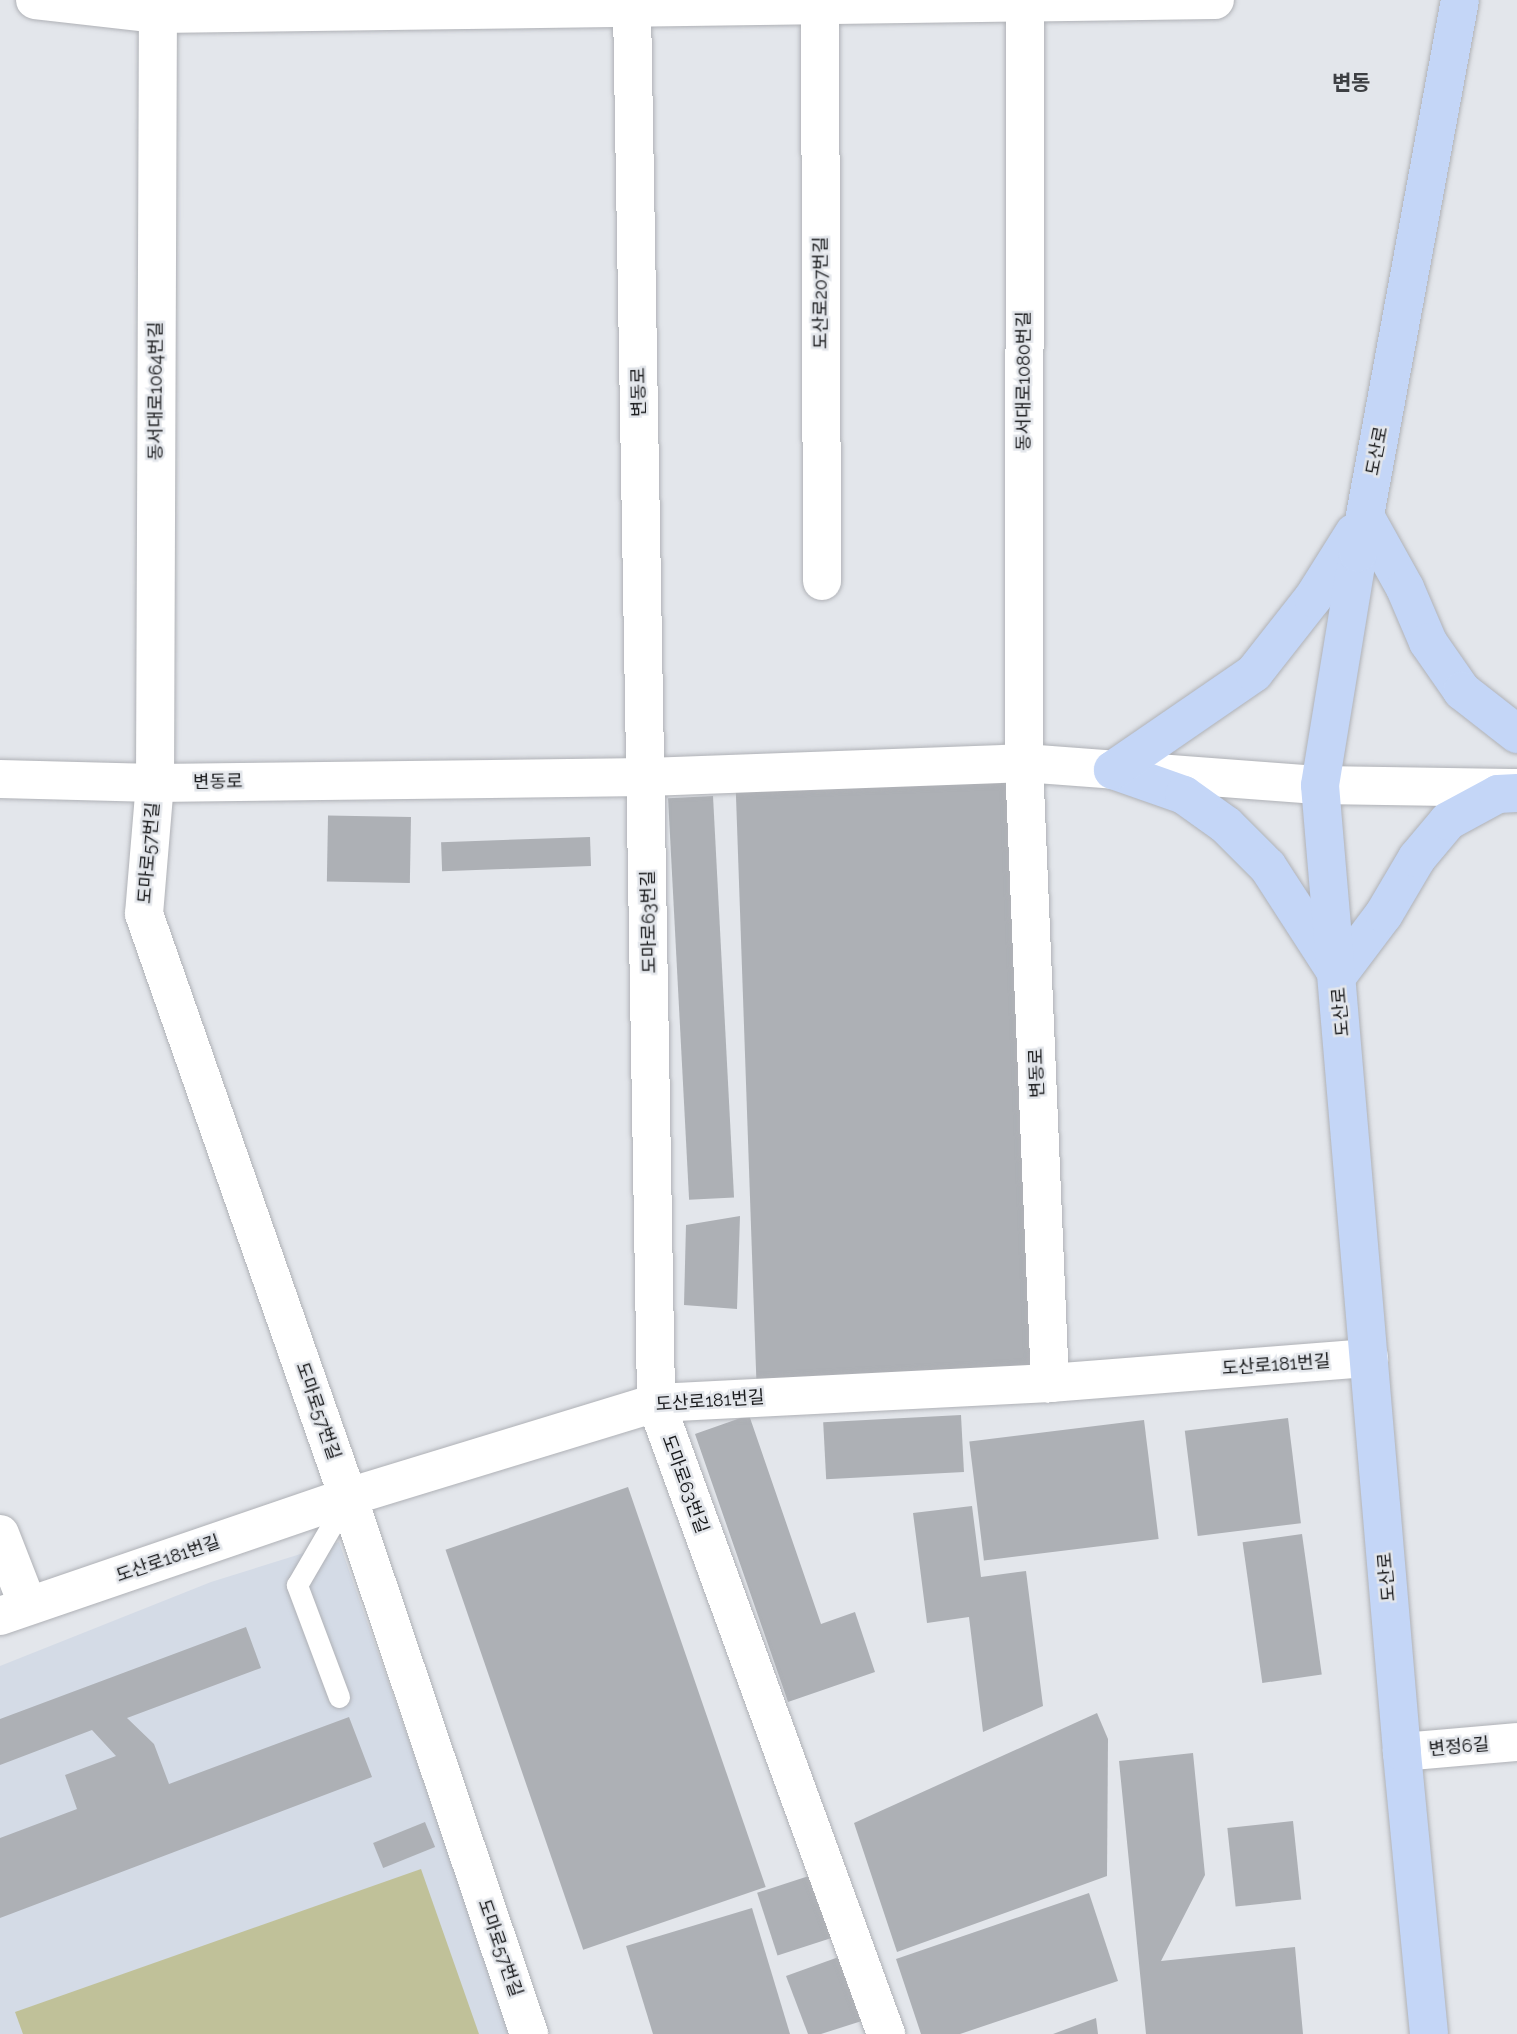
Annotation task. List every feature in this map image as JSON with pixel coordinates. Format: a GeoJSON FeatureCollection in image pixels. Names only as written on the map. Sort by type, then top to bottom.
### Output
{"type":"FeatureCollection","features":[{"type":"Feature","properties":{"kind":"main road","name":"도산로"},"geometry":{"type":"LineString","coordinates":[[1429,2034],[1402,1752],[1320,785],[1365,516],[1461,0]]}},
{"type":"Feature","properties":{"kind":"main road"},"geometry":{"type":"LineString","coordinates":[[1113,770],[1254,673],[1313,598],[1365,516],[1405,589],[1427,642],[1462,691],[1517,734]]}},
{"type":"Feature","properties":{"kind":"main road"},"geometry":{"type":"LineString","coordinates":[[1113,770],[1184,795],[1226,825],[1268,867],[1338,975],[1384,914],[1417,858],[1448,821],[1498,794],[1517,790]]}},
{"type":"Feature","properties":{"kind":"street"},"geometry":{"type":"LineString","coordinates":[[35,0],[158,7],[632,8],[1214,0]]}},
{"type":"Feature","properties":{"kind":"street","name":"동서대로1080번길"},"geometry":{"type":"LineString","coordinates":[[1024,762],[1025,1]]}},
{"type":"Feature","properties":{"kind":"street","name":"도산로207번길"},"geometry":{"type":"LineString","coordinates":[[820,5],[822,581]]}},
{"type":"Feature","properties":{"kind":"street","name":"동서대로1064번길"},"geometry":{"type":"LineString","coordinates":[[155,783],[158,7]]}},
{"type":"Feature","properties":{"kind":"street","name":"변동로"},"geometry":{"type":"LineString","coordinates":[[632,8],[647,777]]}},
{"type":"Feature","properties":{"kind":"street","name":"변동로"},"geometry":{"type":"LineString","coordinates":[[1024,762],[1050,1383]]}},
{"type":"Feature","properties":{"kind":"street","name":"변동로"},"geometry":{"type":"LineString","coordinates":[[0,779],[155,783],[647,777],[1024,762],[1320,785],[1517,790]]}},
{"type":"Feature","properties":{"kind":"street","name":"도마로63번길"},"geometry":{"type":"LineString","coordinates":[[647,777],[656,1403],[886,2034]]}},
{"type":"Feature","properties":{"kind":"street","name":"도마로57번길"},"geometry":{"type":"LineString","coordinates":[[155,783],[144,914],[348,1497],[529,2034]]}},
{"type":"Feature","properties":{"kind":"street","name":"도산로181번길"},"geometry":{"type":"LineString","coordinates":[[14,1611],[348,1497],[656,1403],[1050,1383],[1369,1358]]}},
{"type":"Feature","properties":{"kind":"street"},"geometry":{"type":"LineString","coordinates":[[0,1534],[14,1611]]}},
{"type":"Feature","properties":{"kind":"street","name":"변정6길"},"geometry":{"type":"LineString","coordinates":[[1402,1752],[1517,1742]]}},
{"type":"Feature","properties":{"kind":"lane"},"geometry":{"type":"LineString","coordinates":[[339,1697],[297,1585],[348,1497]]}},
{"type":"Feature","properties":{"kind":"shaded area"},"geometry":{"type":"Polygon","coordinates":[[[339,1542],[512,2034],[0,2034],[0,1666],[211,1582],[339,1542]]]}},
{"type":"Feature","properties":{"kind":"green space"},"geometry":{"type":"Polygon","coordinates":[[[421,1869],[479,2034],[23,2034],[15,2012],[421,1869]]]}},
{"type":"Feature","properties":{"kind":"building"},"geometry":{"type":"Polygon","coordinates":[[[1024,763],[1046,1384],[757,1394],[735,773],[1024,763]]]}},
{"type":"Feature","properties":{"kind":"building"},"geometry":{"type":"Polygon","coordinates":[[[713,796],[734,1197],[689,1200],[668,798],[713,796]]]}},
{"type":"Feature","properties":{"kind":"building"},"geometry":{"type":"Polygon","coordinates":[[[328,816],[411,817],[410,883],[327,882],[328,816]]]}},
{"type":"Feature","properties":{"kind":"building"},"geometry":{"type":"Polygon","coordinates":[[[590,837],[591,866],[442,871],[441,842],[590,837]]]}},
{"type":"Feature","properties":{"kind":"building"},"geometry":{"type":"Polygon","coordinates":[[[740,1216],[737,1309],[684,1305],[686,1225],[740,1216]]]}},
{"type":"Feature","properties":{"kind":"building"},"geometry":{"type":"Polygon","coordinates":[[[749,1415],[821,1624],[855,1612],[875,1672],[788,1702],[695,1434],[749,1415]]]}},
{"type":"Feature","properties":{"kind":"building"},"geometry":{"type":"Polygon","coordinates":[[[961,1415],[964,1472],[826,1479],[823,1422],[961,1415]]]}},
{"type":"Feature","properties":{"kind":"building"},"geometry":{"type":"Polygon","coordinates":[[[1288,1418],[1301,1523],[1198,1536],[1185,1431],[1288,1418]]]}},
{"type":"Feature","properties":{"kind":"building"},"geometry":{"type":"Polygon","coordinates":[[[1144,1420],[1159,1539],[984,1561],[969,1441],[1144,1420]]]}},
{"type":"Feature","properties":{"kind":"building"},"geometry":{"type":"Polygon","coordinates":[[[628,1487],[766,1887],[583,1950],[446,1550],[628,1487]]]}},
{"type":"Feature","properties":{"kind":"building"},"geometry":{"type":"Polygon","coordinates":[[[972,1506],[981,1577],[1026,1571],[1043,1706],[983,1732],[969,1617],[927,1623],[913,1513],[972,1506]]]}},
{"type":"Feature","properties":{"kind":"building"},"geometry":{"type":"Polygon","coordinates":[[[1302,1534],[1322,1675],[1262,1683],[1243,1542],[1302,1534]]]}},
{"type":"Feature","properties":{"kind":"building"},"geometry":{"type":"Polygon","coordinates":[[[246,1627],[261,1668],[127,1718],[154,1744],[169,1784],[349,1717],[372,1777],[0,1918],[0,1838],[77,1809],[65,1775],[116,1756],[92,1730],[0,1765],[0,1719],[246,1627]]]}},
{"type":"Feature","properties":{"kind":"building"},"geometry":{"type":"Polygon","coordinates":[[[1097,1713],[1108,1739],[1107,1876],[897,1952],[854,1823],[1097,1713]]]}},
{"type":"Feature","properties":{"kind":"building"},"geometry":{"type":"Polygon","coordinates":[[[1193,1753],[1205,1875],[1161,1961],[1295,1947],[1303,2034],[1146,2034],[1119,1761],[1193,1753]]]}},
{"type":"Feature","properties":{"kind":"building"},"geometry":{"type":"Polygon","coordinates":[[[1293,1821],[1301,1900],[1236,1906],[1227,1828],[1293,1821]]]}},
{"type":"Feature","properties":{"kind":"building"},"geometry":{"type":"Polygon","coordinates":[[[425,1822],[435,1847],[383,1868],[373,1843],[425,1822]]]}},
{"type":"Feature","properties":{"kind":"building"},"geometry":{"type":"Polygon","coordinates":[[[818,1873],[838,1936],[778,1956],[757,1893],[818,1873]]]}},
{"type":"Feature","properties":{"kind":"building"},"geometry":{"type":"Polygon","coordinates":[[[1089,1893],[1118,1981],[960,2034],[921,2034],[896,1959],[1089,1893]]]}},
{"type":"Feature","properties":{"kind":"building"},"geometry":{"type":"Polygon","coordinates":[[[752,1908],[790,2034],[653,2034],[626,1946],[752,1908]]]}},
{"type":"Feature","properties":{"kind":"building"},"geometry":{"type":"Polygon","coordinates":[[[847,1954],[868,2019],[821,2034],[808,2034],[786,1976],[847,1954]]]}},
{"type":"Feature","properties":{"kind":"building"},"geometry":{"type":"Polygon","coordinates":[[[1096,2018],[1098,2034],[1053,2034],[1096,2018]]]}},
{"type":"Feature","properties":{"kind":"district","name":"변동"},"geometry":{"type":"Point","coordinates":[1351,83]}}]}
